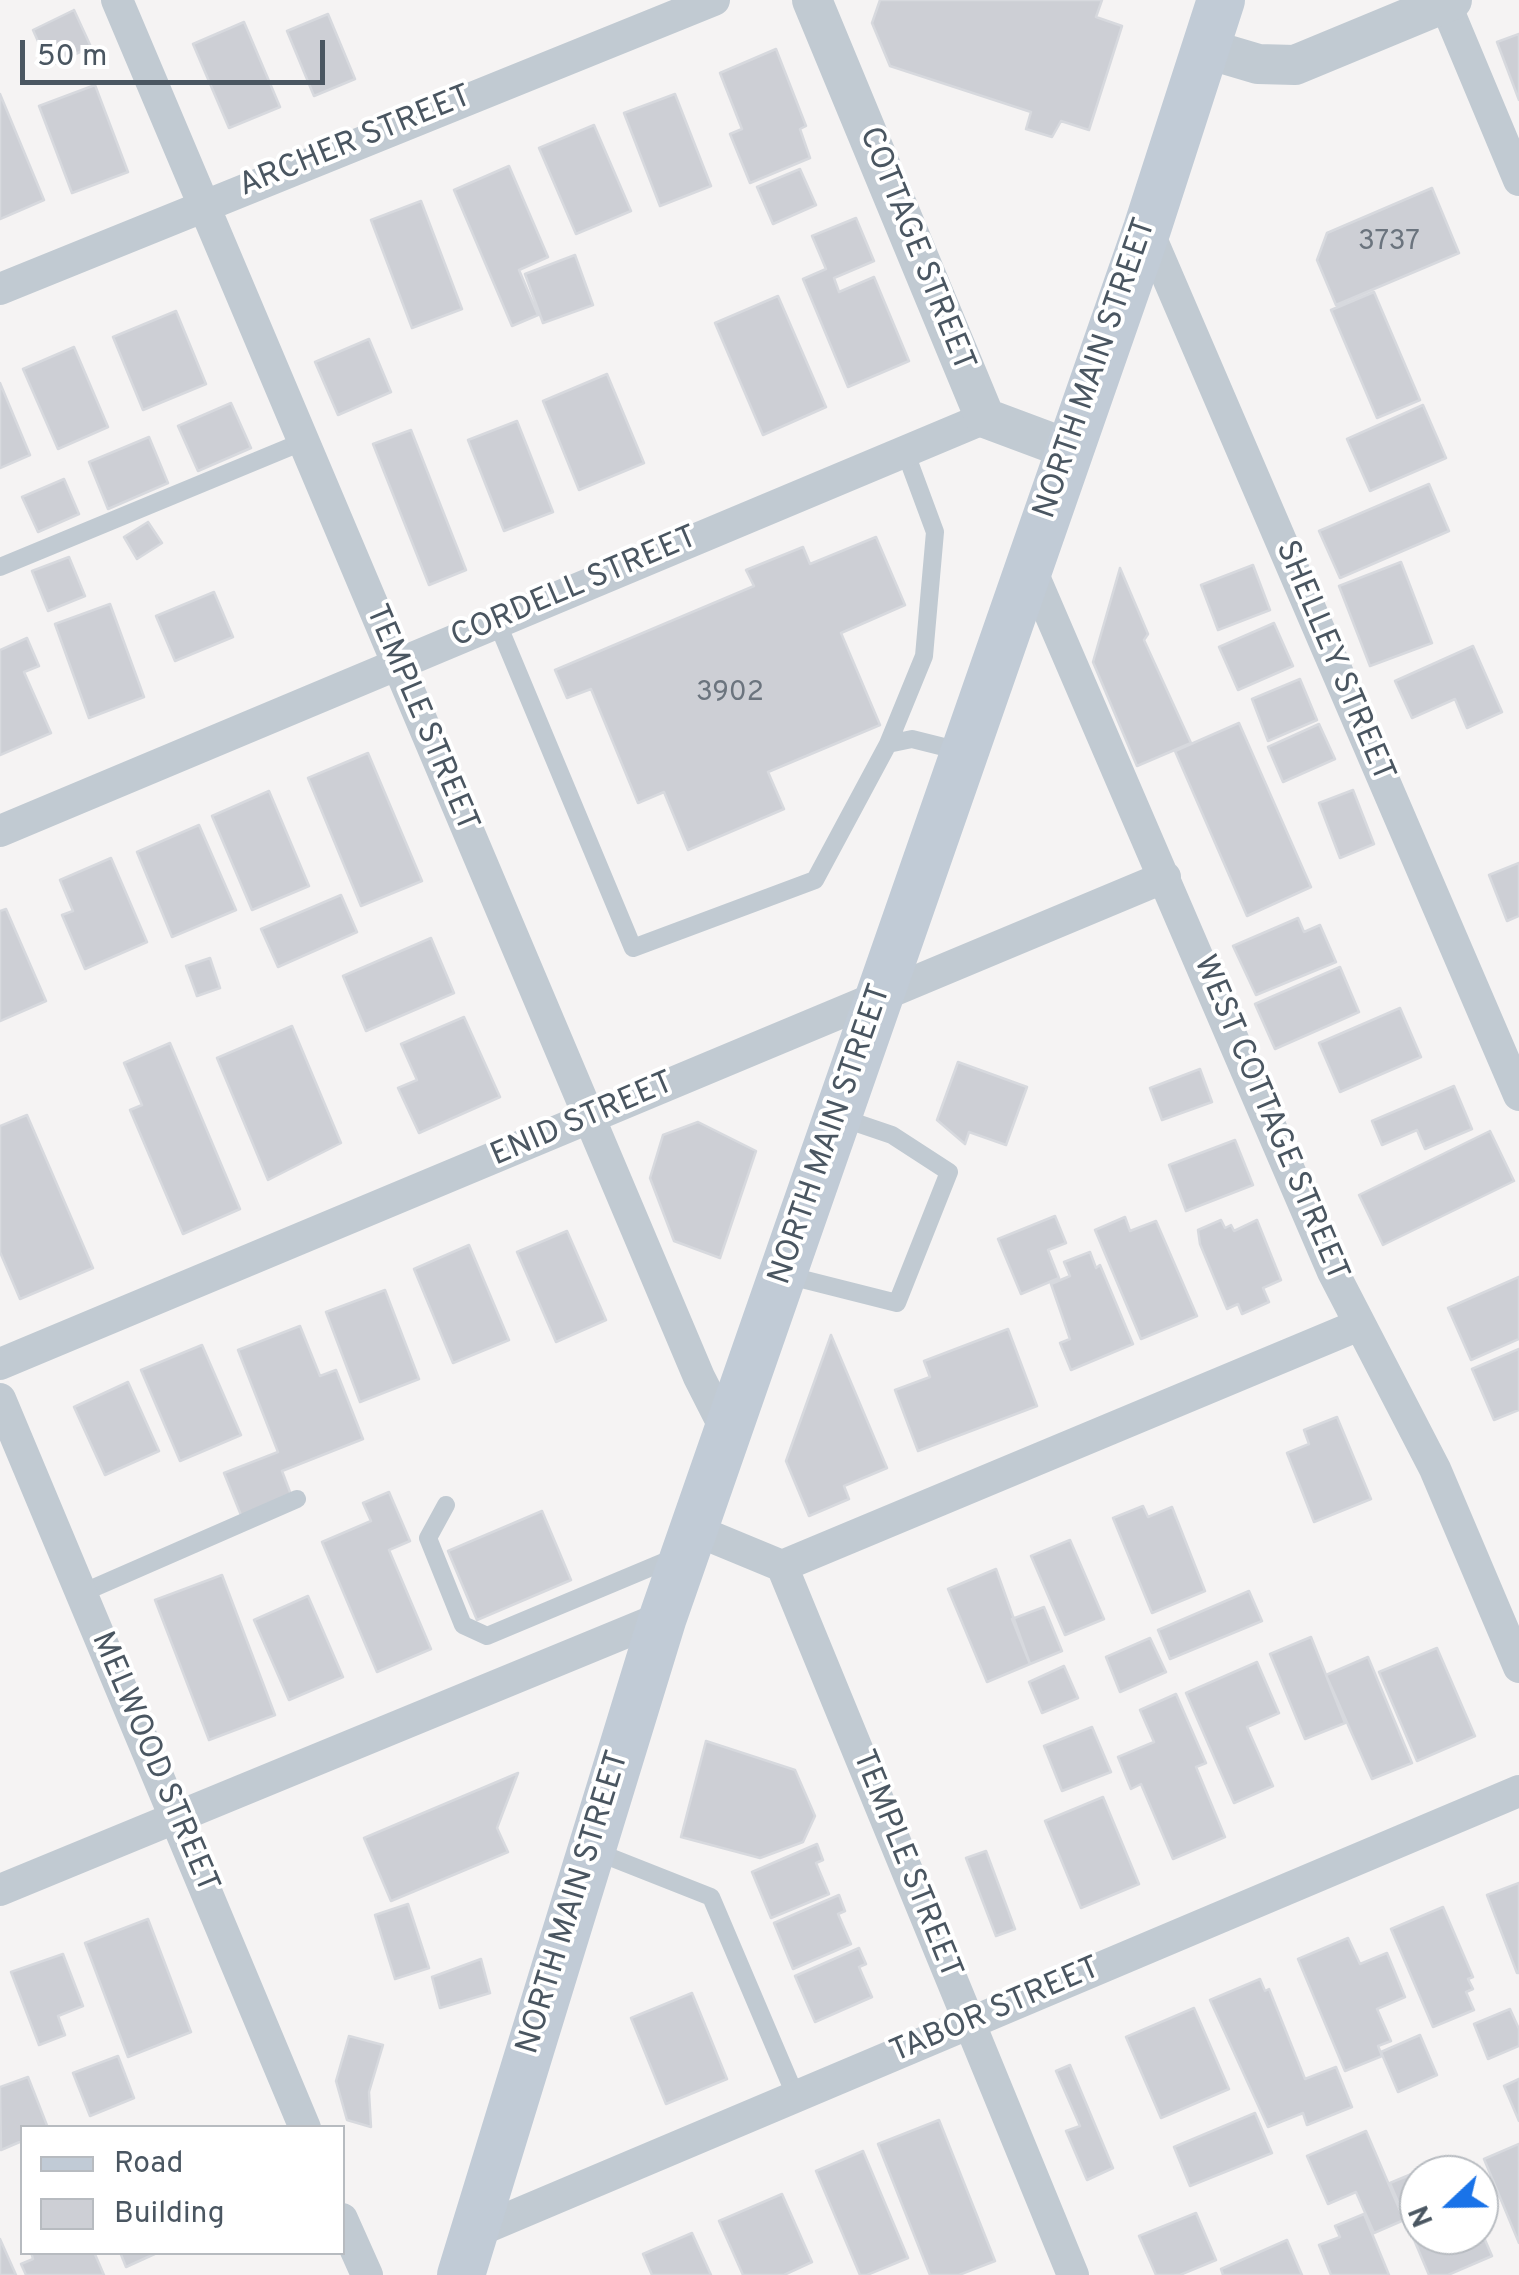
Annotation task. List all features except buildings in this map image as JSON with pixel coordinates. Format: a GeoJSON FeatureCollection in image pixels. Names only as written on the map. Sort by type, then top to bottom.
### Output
{"type":"FeatureCollection","features":[{"type":"Feature","properties":{"kind":"main road","name":"NORTH MAIN STREET"},"geometry":{"type":"LineString","coordinates":[[467,2254],[663,1617],[1147,229],[1221,0]]}},
{"type":"Feature","properties":{"kind":"street","name":"TEMPLE STREET"},"geometry":{"type":"LineString","coordinates":[[117,0],[699,1377],[729,1436]]}},
{"type":"Feature","properties":{"kind":"street","name":"ARCHER STREET"},"geometry":{"type":"LineString","coordinates":[[0,290],[203,204],[714,0]]}},
{"type":"Feature","properties":{"kind":"street","name":"COTTAGE STREET"},"geometry":{"type":"LineString","coordinates":[[812,0],[985,418]]}},
{"type":"Feature","properties":{"kind":"street"},"geometry":{"type":"LineString","coordinates":[[1204,48],[1258,64],[1295,65],[1449,1],[1519,180]]}},
{"type":"Feature","properties":{"kind":"street","name":"SHELLEY STREET"},"geometry":{"type":"LineString","coordinates":[[1147,229],[1519,1095]]}},
{"type":"Feature","properties":{"kind":"street"},"geometry":{"type":"LineString","coordinates":[[985,418],[1068,448]]}},
{"type":"Feature","properties":{"kind":"street","name":"CORDELL STREET"},"geometry":{"type":"LineString","coordinates":[[0,830],[985,418]]}},
{"type":"Feature","properties":{"kind":"street","name":"WEST COTTAGE STREET"},"geometry":{"type":"LineString","coordinates":[[1029,565],[1358,1325],[1434,1468],[1519,1667]]}},
{"type":"Feature","properties":{"kind":"street","name":"ENID STREET"},"geometry":{"type":"LineString","coordinates":[[0,1364],[1165,877]]}},
{"type":"Feature","properties":{"kind":"street"},"geometry":{"type":"LineString","coordinates":[[691,1541],[782,1566],[1358,1325]]}},
{"type":"Feature","properties":{"kind":"street","name":"MELWOOD STREET"},"geometry":{"type":"LineString","coordinates":[[0,1399],[303,2125]]}},
{"type":"Feature","properties":{"kind":"street","name":"TEMPLE STREET"},"geometry":{"type":"LineString","coordinates":[[782,1566],[1073,2275]]}},
{"type":"Feature","properties":{"kind":"street"},"geometry":{"type":"LineString","coordinates":[[0,1890],[663,1617]]}},
{"type":"Feature","properties":{"kind":"street","name":"TABOR STREET"},"geometry":{"type":"LineString","coordinates":[[467,2254],[796,2096],[1519,1790]]}},
{"type":"Feature","properties":{"kind":"street"},"geometry":{"type":"LineString","coordinates":[[345,2227],[367,2275]]}},
{"type":"Feature","properties":{"kind":"lane"},"geometry":{"type":"LineString","coordinates":[[0,568],[302,442]]}},
{"type":"Feature","properties":{"kind":"lane"},"geometry":{"type":"LineString","coordinates":[[497,622],[633,948],[816,880],[888,744],[924,656],[935,532],[905,452]]}},
{"type":"Feature","properties":{"kind":"lane"},"geometry":{"type":"LineString","coordinates":[[888,744],[912,740],[965,753]]}},
{"type":"Feature","properties":{"kind":"lane"},"geometry":{"type":"LineString","coordinates":[[784,1274],[897,1302],[949,1172],[892,1135],[838,1117]]}},
{"type":"Feature","properties":{"kind":"lane"},"geometry":{"type":"LineString","coordinates":[[82,1593],[296,1499]]}},
{"type":"Feature","properties":{"kind":"lane"},"geometry":{"type":"LineString","coordinates":[[446,1505],[428,1538],[463,1625],[487,1636],[691,1541]]}},
{"type":"Feature","properties":{"kind":"lane"},"geometry":{"type":"LineString","coordinates":[[591,1849],[712,1897],[796,2096]]}}]}
